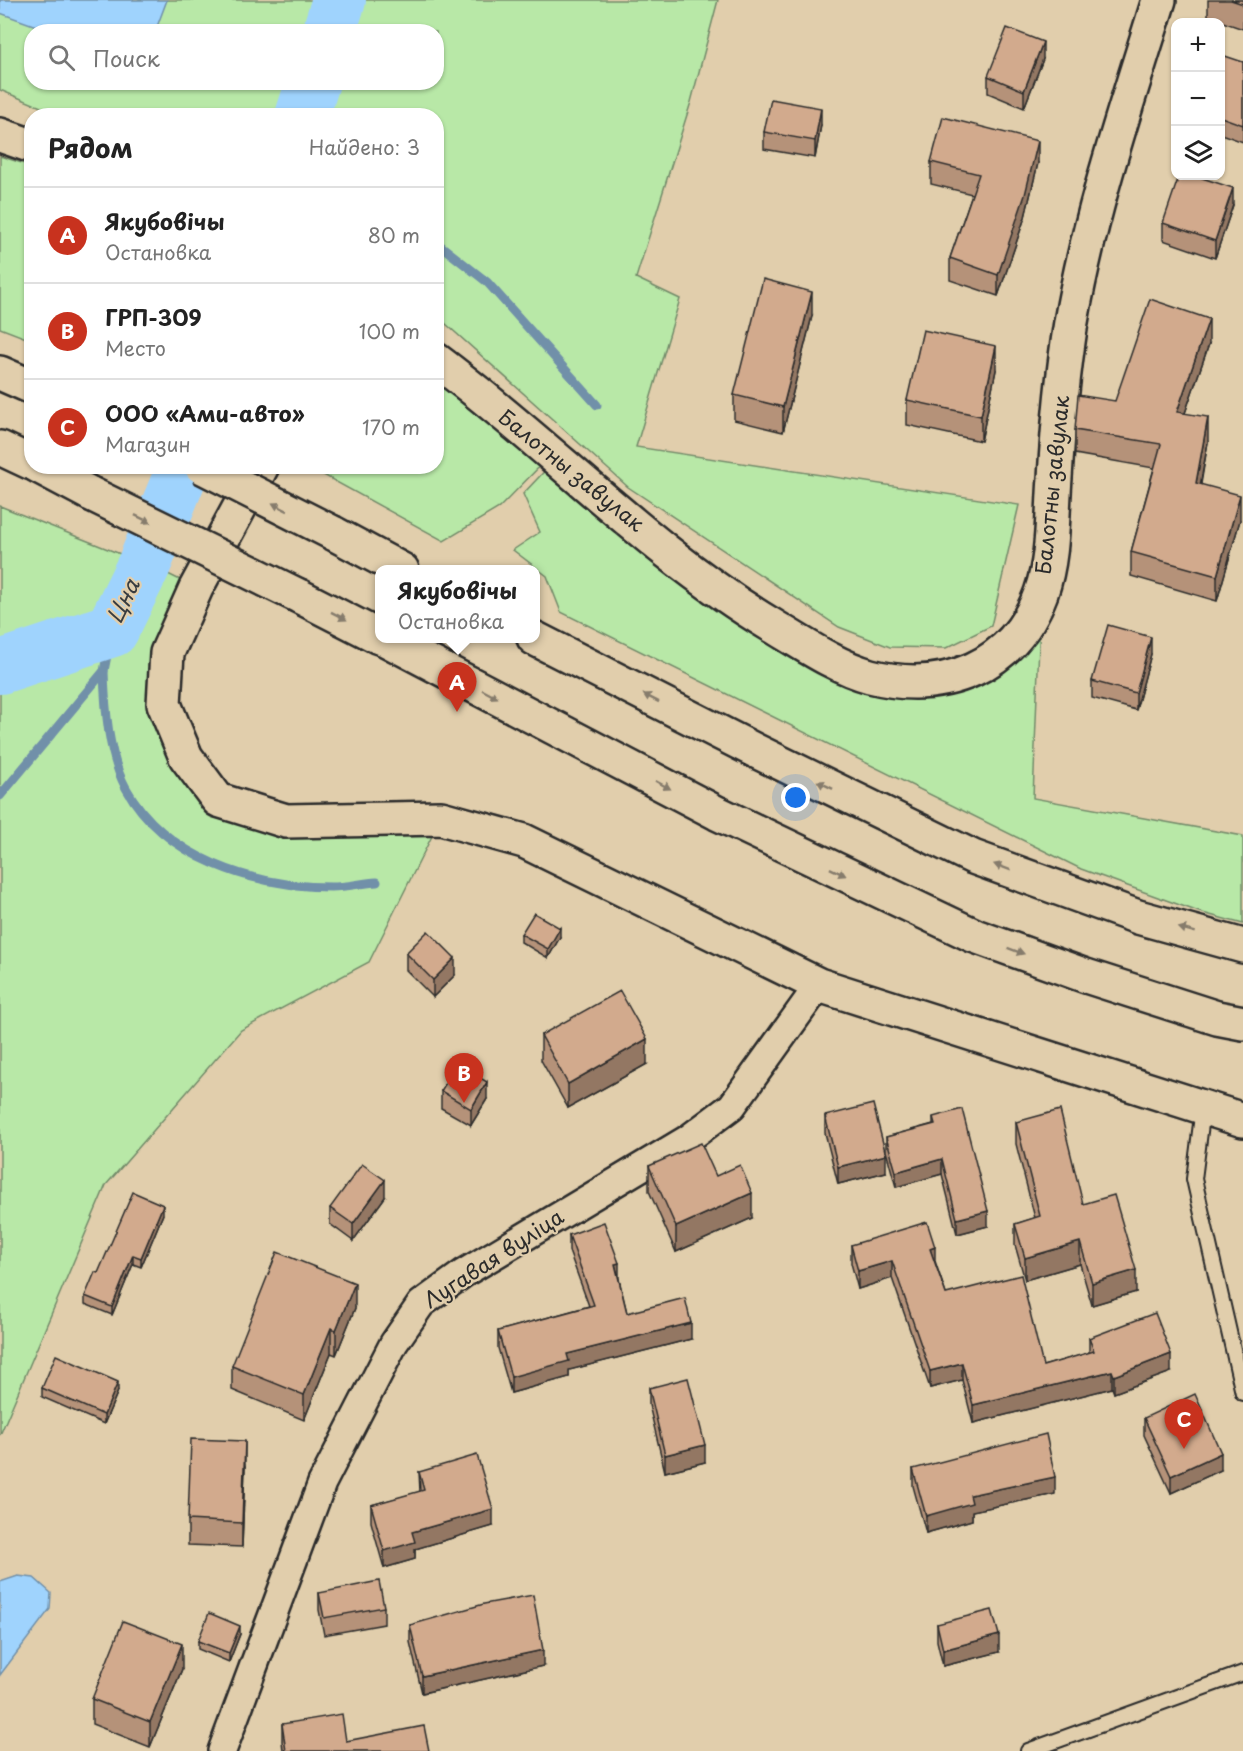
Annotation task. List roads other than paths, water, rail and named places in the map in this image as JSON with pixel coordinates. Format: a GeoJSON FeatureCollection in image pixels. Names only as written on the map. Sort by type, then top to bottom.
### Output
{"type":"FeatureCollection","features":[{"type":"Feature","properties":{"kind":"main road","name":"Балотны завулак"},"geometry":{"type":"LineString","coordinates":[[444,367],[669,551],[772,626],[868,675],[907,682],[942,680],[974,671],[1000,655],[1022,630],[1041,592],[1050,550],[1069,337],[1082,261],[1159,0]]}},
{"type":"Feature","properties":{"kind":"main road"},"geometry":{"type":"LineString","coordinates":[[0,135],[24,143]]}},
{"type":"Feature","properties":{"kind":"main road"},"geometry":{"type":"LineString","coordinates":[[0,373],[24,384]]}},
{"type":"Feature","properties":{"kind":"main road"},"geometry":{"type":"LineString","coordinates":[[0,448],[24,459]]}},
{"type":"Feature","properties":{"kind":"main road"},"geometry":{"type":"LineString","coordinates":[[53,474],[375,635]]}},
{"type":"Feature","properties":{"kind":"main road"},"geometry":{"type":"LineString","coordinates":[[217,474],[393,565]]}},
{"type":"Feature","properties":{"kind":"main road"},"geometry":{"type":"LineString","coordinates":[[257,474],[196,588],[167,653],[164,704],[186,757],[218,800],[286,821],[441,818],[524,841],[819,985],[1243,1120]]}},
{"type":"Feature","properties":{"kind":"main road"},"geometry":{"type":"LineString","coordinates":[[540,642],[745,746],[973,857],[1138,917],[1243,946]]}},
{"type":"Feature","properties":{"kind":"main road"},"geometry":{"type":"LineString","coordinates":[[391,643],[717,813],[975,936],[1086,976],[1217,1018],[1243,1023]]}},
{"type":"Feature","properties":{"kind":"street","name":"Лугавая вуліца"},"geometry":{"type":"LineString","coordinates":[[222,1751],[322,1482],[394,1343],[421,1304],[464,1273],[688,1139],[732,1106],[819,985]]}},
{"type":"Feature","properties":{"kind":"lane"},"geometry":{"type":"LineString","coordinates":[[1203,1108],[1194,1179],[1243,1393]]}},
{"type":"Feature","properties":{"kind":"lane"},"geometry":{"type":"LineString","coordinates":[[1028,1751],[1243,1673]]}},
{"type":"Feature","properties":{"kind":"water"},"geometry":{"type":"Polygon","coordinates":[[[0,0],[167,0],[158,24],[31,24],[0,13],[0,0]]]}},
{"type":"Feature","properties":{"kind":"water"},"geometry":{"type":"Polygon","coordinates":[[[18,1576],[34,1578],[51,1593],[50,1609],[0,1675],[0,1582],[18,1576]]]}},
{"type":"Feature","properties":{"kind":"waterway","name":"Цна"},"geometry":{"type":"LineString","coordinates":[[332,24],[339,0]]}},
{"type":"Feature","properties":{"kind":"waterway","name":"Цна"},"geometry":{"type":"LineString","coordinates":[[305,108],[310,90]]}},
{"type":"Feature","properties":{"kind":"waterway"},"geometry":{"type":"LineString","coordinates":[[444,248],[487,282],[597,405]]}},
{"type":"Feature","properties":{"kind":"waterway","name":"Цна"},"geometry":{"type":"LineString","coordinates":[[0,667],[112,630],[144,565],[181,474]]}},
{"type":"Feature","properties":{"kind":"waterway"},"geometry":{"type":"LineString","coordinates":[[0,796],[104,671],[112,630]]}},
{"type":"Feature","properties":{"kind":"waterway"},"geometry":{"type":"LineString","coordinates":[[104,671],[111,746],[120,775],[143,813],[164,833],[188,851],[215,864],[272,882],[331,887],[377,882]]}},
{"type":"Feature","properties":{"kind":"place","name":"Якубовічы"},"geometry":{"type":"Point","coordinates":[457,712]}},
{"type":"Feature","properties":{"kind":"place","name":"ГРП-309"},"geometry":{"type":"Point","coordinates":[464,1103]}},
{"type":"Feature","properties":{"kind":"place","name":"ООО «Ами-авто»"},"geometry":{"type":"Point","coordinates":[1184,1449]}}]}
